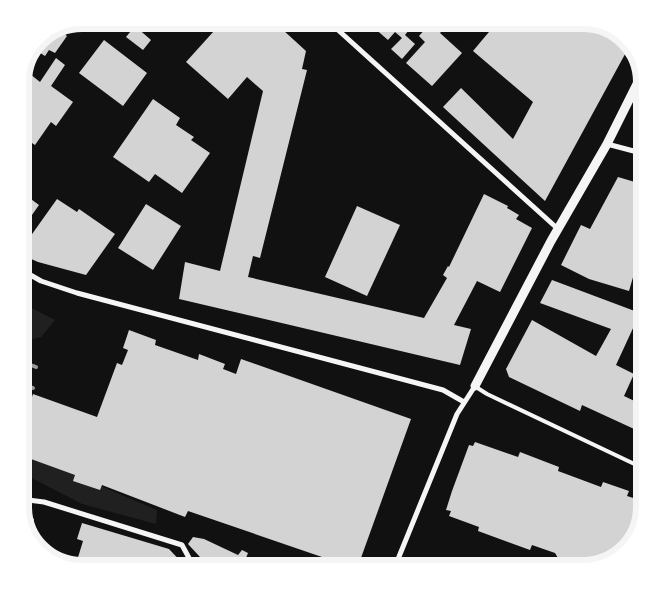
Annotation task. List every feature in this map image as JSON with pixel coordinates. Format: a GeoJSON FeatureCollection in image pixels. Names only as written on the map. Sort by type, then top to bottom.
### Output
{"type":"FeatureCollection","features":[{"type":"Feature","properties":{"kind":"street"},"geometry":{"type":"LineString","coordinates":[[337,29],[558,229]]}},
{"type":"Feature","properties":{"kind":"street"},"geometry":{"type":"LineString","coordinates":[[398,560],[464,402],[475,386],[558,229],[607,144],[636,86]]}},
{"type":"Feature","properties":{"kind":"street"},"geometry":{"type":"LineString","coordinates":[[607,144],[636,152]]}},
{"type":"Feature","properties":{"kind":"street"},"geometry":{"type":"LineString","coordinates":[[29,275],[41,282],[77,293],[443,390],[464,402]]}},
{"type":"Feature","properties":{"kind":"street"},"geometry":{"type":"LineString","coordinates":[[29,500],[44,502],[182,544],[190,560]]}},
{"type":"Feature","properties":{"kind":"lane"},"geometry":{"type":"LineString","coordinates":[[475,386],[487,394],[636,465]]}},
{"type":"Feature","properties":{"kind":"shaded area"},"geometry":{"type":"Polygon","coordinates":[[[29,307],[55,320],[41,337],[29,340],[29,307]]]}},
{"type":"Feature","properties":{"kind":"shaded area"},"geometry":{"type":"Polygon","coordinates":[[[29,441],[34,448],[103,487],[157,510],[156,524],[82,504],[29,477],[29,441]]]}},
{"type":"Feature","properties":{"kind":"building"},"geometry":{"type":"Polygon","coordinates":[[[133,29],[138,29],[151,40],[143,50],[126,37],[133,29]]]}},
{"type":"Feature","properties":{"kind":"building"},"geometry":{"type":"Polygon","coordinates":[[[212,29],[282,29],[306,51],[302,69],[307,70],[260,258],[253,256],[248,277],[424,318],[447,278],[443,275],[449,267],[484,194],[508,206],[507,208],[519,215],[516,219],[532,228],[500,292],[477,281],[454,325],[471,329],[460,365],[179,299],[185,262],[220,271],[263,91],[247,77],[228,99],[186,62],[214,31],[212,29]]]}},
{"type":"Feature","properties":{"kind":"building"},"geometry":{"type":"Polygon","coordinates":[[[375,29],[410,29],[405,35],[415,44],[402,59],[391,49],[402,38],[395,32],[388,40],[375,29]]]}},
{"type":"Feature","properties":{"kind":"building"},"geometry":{"type":"Polygon","coordinates":[[[425,29],[444,29],[440,33],[462,53],[432,86],[406,63],[425,42],[419,36],[425,29]]]}},
{"type":"Feature","properties":{"kind":"building"},"geometry":{"type":"Polygon","coordinates":[[[491,29],[583,29],[603,33],[613,38],[627,51],[545,201],[443,107],[461,88],[513,139],[533,102],[473,51],[491,29]]]}},
{"type":"Feature","properties":{"kind":"building"},"geometry":{"type":"Polygon","coordinates":[[[62,33],[67,36],[55,53],[49,50],[45,56],[38,52],[44,44],[62,33]]]}},
{"type":"Feature","properties":{"kind":"building"},"geometry":{"type":"Polygon","coordinates":[[[104,40],[147,73],[123,106],[79,73],[104,40]]]}},
{"type":"Feature","properties":{"kind":"building"},"geometry":{"type":"Polygon","coordinates":[[[56,58],[65,65],[51,86],[73,102],[56,126],[51,122],[35,145],[29,141],[30,74],[40,82],[56,58]]]}},
{"type":"Feature","properties":{"kind":"building"},"geometry":{"type":"Polygon","coordinates":[[[153,99],[180,118],[176,125],[194,137],[191,140],[210,153],[182,193],[155,174],[149,182],[113,157],[153,99]]]}},
{"type":"Feature","properties":{"kind":"building"},"geometry":{"type":"Polygon","coordinates":[[[618,177],[636,182],[636,267],[629,291],[589,279],[561,265],[581,225],[590,229],[618,177]]]}},
{"type":"Feature","properties":{"kind":"building"},"geometry":{"type":"Polygon","coordinates":[[[29,198],[39,205],[29,219],[29,198]]]}},
{"type":"Feature","properties":{"kind":"building"},"geometry":{"type":"Polygon","coordinates":[[[57,199],[77,212],[79,209],[115,234],[86,275],[29,258],[29,238],[57,199]]]}},
{"type":"Feature","properties":{"kind":"building"},"geometry":{"type":"Polygon","coordinates":[[[146,204],[181,226],[153,270],[118,248],[146,204]]]}},
{"type":"Feature","properties":{"kind":"building"},"geometry":{"type":"Polygon","coordinates":[[[357,206],[400,225],[367,296],[325,277],[357,206]]]}},
{"type":"Feature","properties":{"kind":"building"},"geometry":{"type":"Polygon","coordinates":[[[552,280],[636,312],[636,322],[616,365],[634,374],[624,396],[636,402],[636,430],[582,405],[580,411],[509,377],[506,369],[532,320],[596,356],[611,329],[540,303],[552,280]]]}},
{"type":"Feature","properties":{"kind":"building"},"geometry":{"type":"Polygon","coordinates":[[[129,330],[156,340],[155,345],[198,360],[199,354],[225,364],[223,369],[236,374],[241,359],[411,419],[360,560],[331,560],[188,511],[185,517],[102,485],[100,490],[73,481],[75,475],[29,458],[29,405],[33,394],[97,417],[117,363],[122,365],[128,350],[123,348],[129,330]]]}},
{"type":"Feature","properties":{"kind":"building"},"geometry":{"type":"Polygon","coordinates":[[[475,442],[518,457],[520,452],[559,467],[558,471],[601,487],[603,482],[629,491],[627,496],[636,499],[636,507],[632,527],[627,537],[621,545],[603,556],[583,560],[557,560],[555,553],[532,545],[530,550],[478,531],[479,527],[449,516],[451,511],[446,510],[452,491],[469,445],[473,446],[475,442]]]}},
{"type":"Feature","properties":{"kind":"building"},"geometry":{"type":"Polygon","coordinates":[[[30,516],[34,519],[33,529],[30,516]]]}},
{"type":"Feature","properties":{"kind":"building"},"geometry":{"type":"Polygon","coordinates":[[[82,523],[169,549],[179,560],[77,560],[83,541],[77,539],[82,523]]]}},
{"type":"Feature","properties":{"kind":"building"},"geometry":{"type":"Polygon","coordinates":[[[193,537],[204,539],[238,555],[242,550],[248,553],[246,558],[249,560],[203,560],[188,544],[193,537]]]}},
{"type":"Feature","properties":{"kind":"railway"},"geometry":{"type":"LineString","coordinates":[[29,364],[36,367]]}},
{"type":"Feature","properties":{"kind":"railway"},"geometry":{"type":"LineString","coordinates":[[29,386],[33,388]]}}]}
